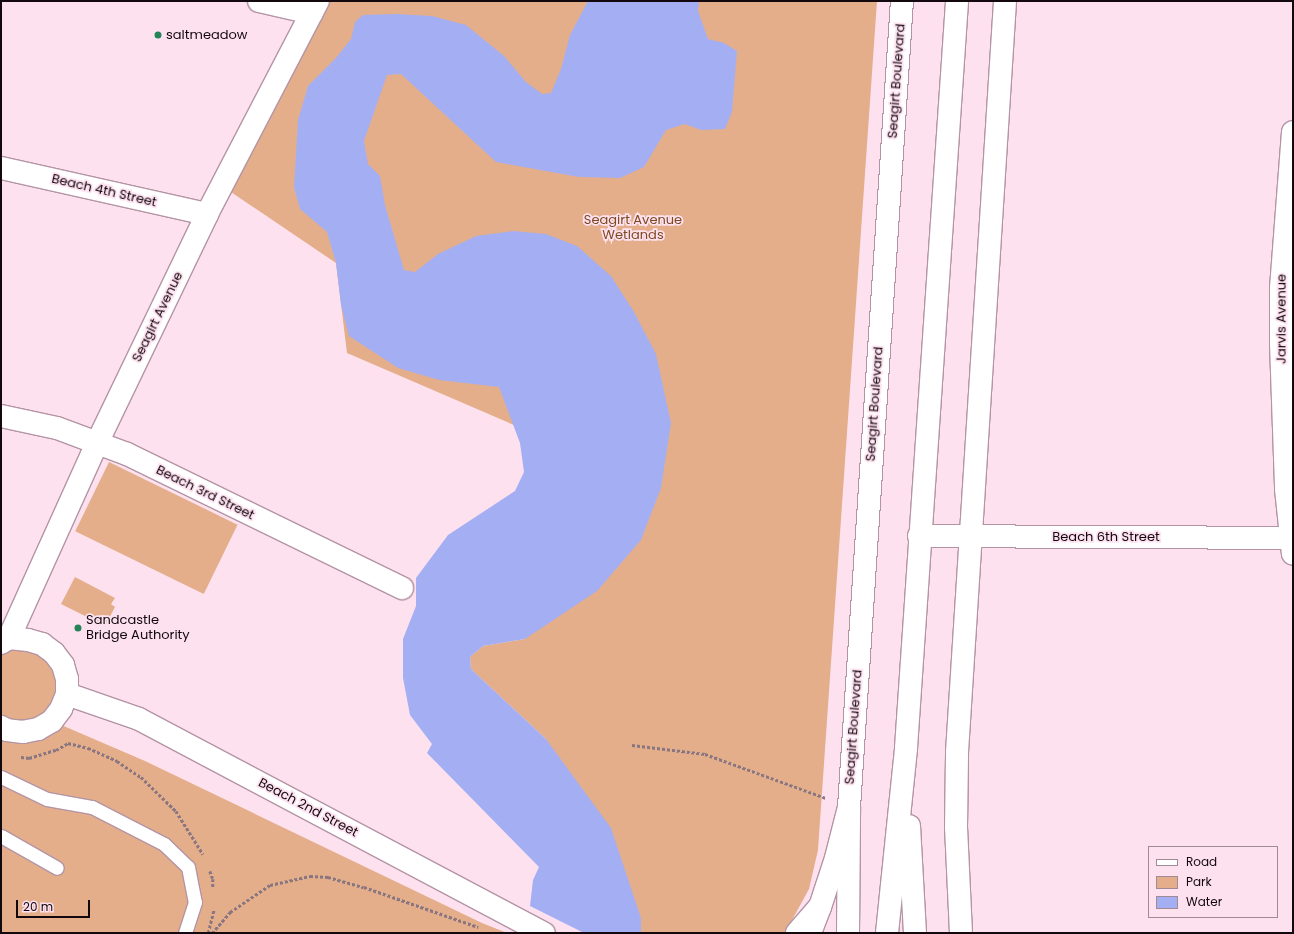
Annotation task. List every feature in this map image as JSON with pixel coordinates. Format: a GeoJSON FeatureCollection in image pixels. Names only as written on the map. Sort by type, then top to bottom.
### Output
{"type":"FeatureCollection","features":[{"type":"Feature","properties":{"kind":"main road"},"geometry":{"type":"LineString","coordinates":[[259,1],[315,7]]}},
{"type":"Feature","properties":{"kind":"main road","name":"Seagirt Boulevard"},"geometry":{"type":"LineString","coordinates":[[849,807],[902,1]]}},
{"type":"Feature","properties":{"kind":"main road"},"geometry":{"type":"LineString","coordinates":[[888,933],[906,748],[919,536],[957,1]]}},
{"type":"Feature","properties":{"kind":"main road"},"geometry":{"type":"LineString","coordinates":[[961,933],[956,827],[957,752],[972,537],[1005,1]]}},
{"type":"Feature","properties":{"kind":"main road","name":"Seagirt Avenue"},"geometry":{"type":"LineString","coordinates":[[5,641],[97,443],[207,214],[315,7]]}},
{"type":"Feature","properties":{"kind":"main road","name":"Jarvis Avenue"},"geometry":{"type":"LineString","coordinates":[[1292,543],[1284,428],[1281,288],[1293,132]]}},
{"type":"Feature","properties":{"kind":"main road","name":"Beach 4th Street"},"geometry":{"type":"LineString","coordinates":[[1,168],[207,214]]}},
{"type":"Feature","properties":{"kind":"main road","name":"Beach 3rd Street"},"geometry":{"type":"LineString","coordinates":[[1,416],[57,428],[127,454],[402,588]]}},
{"type":"Feature","properties":{"kind":"main road","name":"Beach 6th Street"},"geometry":{"type":"LineString","coordinates":[[919,536],[1292,543]]}},
{"type":"Feature","properties":{"kind":"main road"},"geometry":{"type":"LineString","coordinates":[[1,727],[7,730],[23,732],[38,729],[52,721],[61,709],[67,694],[67,679],[63,665],[54,653],[42,644],[28,640],[5,641]]}},
{"type":"Feature","properties":{"kind":"main road","name":"Beach 2nd Street"},"geometry":{"type":"LineString","coordinates":[[67,694],[139,719],[537,929]]}},
{"type":"Feature","properties":{"kind":"main road"},"geometry":{"type":"LineString","coordinates":[[906,748],[915,933]]}},
{"type":"Feature","properties":{"kind":"main road"},"geometry":{"type":"LineString","coordinates":[[810,933],[836,858],[849,807]]}},
{"type":"Feature","properties":{"kind":"main road"},"geometry":{"type":"LineString","coordinates":[[848,933],[849,807]]}},
{"type":"Feature","properties":{"kind":"main road"},"geometry":{"type":"LineString","coordinates":[[797,933],[820,907]]}},
{"type":"Feature","properties":{"kind":"lane"},"geometry":{"type":"LineString","coordinates":[[1,776],[47,799],[92,806],[164,844],[188,866],[195,902],[185,933]]}},
{"type":"Feature","properties":{"kind":"lane"},"geometry":{"type":"LineString","coordinates":[[1,836],[57,868]]}},
{"type":"Feature","properties":{"kind":"path"},"geometry":{"type":"LineString","coordinates":[[632,745],[705,754],[849,807]]}},
{"type":"Feature","properties":{"kind":"path"},"geometry":{"type":"LineString","coordinates":[[212,933],[230,912],[270,884],[310,876],[328,877],[364,887],[485,929]]}},
{"type":"Feature","properties":{"kind":"green space","name":"Seagirt Avenue Wetlands"},"geometry":{"type":"Polygon","coordinates":[[[318,1],[877,1],[818,850],[809,889],[785,933],[641,933],[641,918],[546,739],[471,669],[470,657],[483,646],[525,639],[660,488],[347,353],[336,263],[222,186],[318,1]]]}},
{"type":"Feature","properties":{"kind":"green space"},"geometry":{"type":"Polygon","coordinates":[[[109,462],[238,525],[204,594],[75,531],[109,462]]]}},
{"type":"Feature","properties":{"kind":"green space"},"geometry":{"type":"Polygon","coordinates":[[[75,577],[115,598],[111,604],[115,607],[105,626],[61,604],[75,577]]]}},
{"type":"Feature","properties":{"kind":"green space"},"geometry":{"type":"Polygon","coordinates":[[[13,640],[63,665],[52,721],[145,761],[482,923],[507,933],[1,933],[1,644],[13,640]]]}},
{"type":"Feature","properties":{"kind":"water"},"geometry":{"type":"Polygon","coordinates":[[[588,1],[699,1],[698,11],[708,39],[724,43],[737,51],[732,112],[725,129],[701,130],[685,124],[666,130],[644,167],[620,178],[579,177],[496,162],[401,74],[387,75],[364,141],[368,164],[380,176],[385,205],[404,270],[415,272],[438,254],[476,236],[513,231],[546,234],[577,246],[611,276],[634,312],[656,354],[671,423],[661,488],[641,540],[597,591],[525,639],[483,646],[470,657],[471,669],[546,739],[611,828],[641,918],[641,933],[530,933],[530,906],[533,880],[539,867],[427,753],[432,744],[410,715],[403,678],[403,639],[416,606],[416,578],[448,535],[515,491],[524,472],[520,443],[499,387],[439,380],[398,368],[349,336],[341,305],[336,263],[327,232],[300,209],[294,187],[298,120],[308,86],[336,58],[351,39],[355,22],[363,15],[396,14],[432,16],[466,25],[504,56],[526,82],[542,94],[551,93],[561,69],[570,35],[588,1]]]}},
{"type":"Feature","properties":{"kind":"pier"},"geometry":{"type":"Polygon","coordinates":[[[530,906],[584,933],[530,933],[530,906]]]}},
{"type":"Feature","properties":{"kind":"place","name":"saltmeadow"},"geometry":{"type":"Point","coordinates":[158,35]}},
{"type":"Feature","properties":{"kind":"place","name":"Sandcastle Bridge Authority"},"geometry":{"type":"Point","coordinates":[78,628]}}]}
